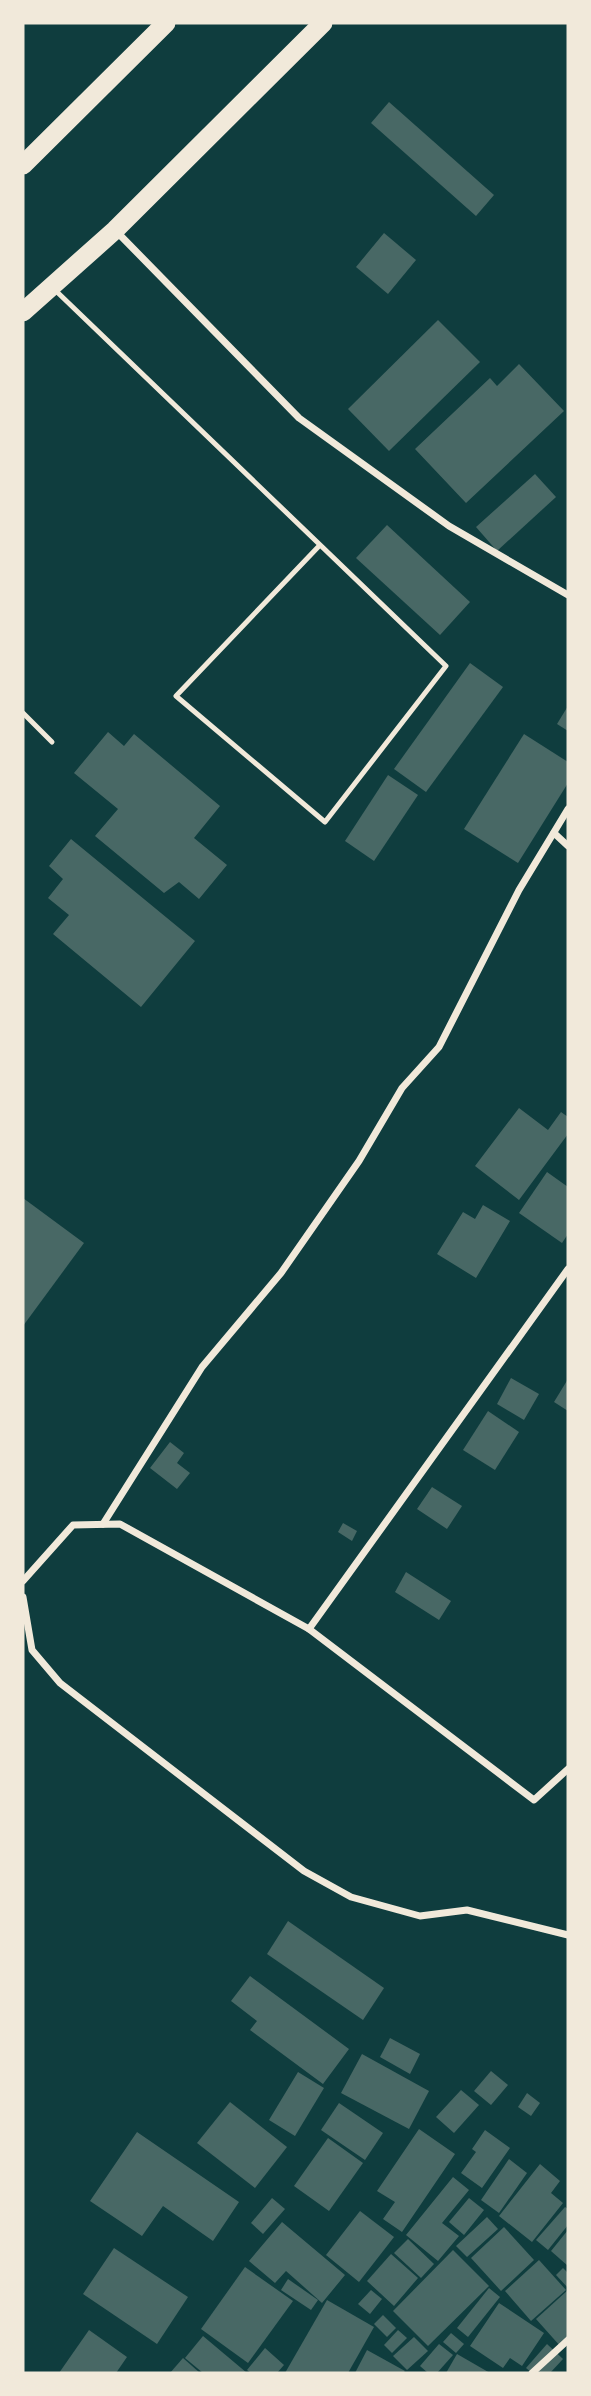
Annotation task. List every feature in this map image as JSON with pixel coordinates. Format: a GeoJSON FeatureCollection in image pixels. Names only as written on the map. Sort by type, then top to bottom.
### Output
{"type":"FeatureCollection","features":[{"type":"Feature","properties":{"kind":"highway"},"geometry":{"type":"LineString","coordinates":[[23,165],[166,23]]}},
{"type":"Feature","properties":{"kind":"highway"},"geometry":{"type":"LineString","coordinates":[[23,312],[115,230],[323,23]]}},
{"type":"Feature","properties":{"kind":"street"},"geometry":{"type":"LineString","coordinates":[[115,230],[299,418],[449,526],[568,595]]}},
{"type":"Feature","properties":{"kind":"street"},"geometry":{"type":"LineString","coordinates":[[103,1524],[202,1367],[281,1273],[359,1161],[402,1088],[439,1047],[519,890],[568,809]]}},
{"type":"Feature","properties":{"kind":"street"},"geometry":{"type":"LineString","coordinates":[[554,833],[568,846]]}},
{"type":"Feature","properties":{"kind":"street"},"geometry":{"type":"LineString","coordinates":[[309,1629],[568,1269]]}},
{"type":"Feature","properties":{"kind":"street"},"geometry":{"type":"LineString","coordinates":[[23,1581],[73,1525],[120,1524],[309,1629],[534,1800],[568,1769]]}},
{"type":"Feature","properties":{"kind":"street"},"geometry":{"type":"LineString","coordinates":[[23,1597],[32,1650],[60,1683],[303,1871],[351,1896],[420,1916],[467,1910],[568,1936]]}},
{"type":"Feature","properties":{"kind":"street"},"geometry":{"type":"LineString","coordinates":[[532,2373],[568,2340]]}},
{"type":"Feature","properties":{"kind":"lane"},"geometry":{"type":"LineString","coordinates":[[52,288],[320,545],[446,666],[325,822],[176,696],[320,545]]}},
{"type":"Feature","properties":{"kind":"lane"},"geometry":{"type":"LineString","coordinates":[[23,713],[52,742]]}},
{"type":"Feature","properties":{"kind":"building"},"geometry":{"type":"Polygon","coordinates":[[[389,102],[494,195],[476,216],[371,123],[389,102]]]}},
{"type":"Feature","properties":{"kind":"building"},"geometry":{"type":"Polygon","coordinates":[[[384,233],[416,260],[388,294],[356,267],[384,233]]]}},
{"type":"Feature","properties":{"kind":"building"},"geometry":{"type":"Polygon","coordinates":[[[438,320],[480,362],[389,451],[348,409],[438,320]]]}},
{"type":"Feature","properties":{"kind":"building"},"geometry":{"type":"Polygon","coordinates":[[[519,364],[564,411],[466,503],[415,449],[490,378],[497,386],[519,364]]]}},
{"type":"Feature","properties":{"kind":"building"},"geometry":{"type":"Polygon","coordinates":[[[535,474],[556,497],[497,551],[476,527],[535,474]]]}},
{"type":"Feature","properties":{"kind":"building"},"geometry":{"type":"Polygon","coordinates":[[[387,525],[470,602],[440,635],[356,558],[387,525]]]}},
{"type":"Feature","properties":{"kind":"building"},"geometry":{"type":"Polygon","coordinates":[[[470,663],[503,687],[426,792],[394,769],[470,663]]]}},
{"type":"Feature","properties":{"kind":"building"},"geometry":{"type":"Polygon","coordinates":[[[568,706],[568,731],[557,724],[568,706]]]}},
{"type":"Feature","properties":{"kind":"building"},"geometry":{"type":"Polygon","coordinates":[[[108,732],[124,746],[134,734],[220,806],[194,838],[227,865],[199,899],[179,882],[164,893],[95,836],[118,809],[74,773],[108,732]]]}},
{"type":"Feature","properties":{"kind":"building"},"geometry":{"type":"Polygon","coordinates":[[[524,734],[568,762],[568,783],[518,863],[464,829],[524,734]]]}},
{"type":"Feature","properties":{"kind":"building"},"geometry":{"type":"Polygon","coordinates":[[[388,775],[418,795],[374,861],[345,841],[388,775]]]}},
{"type":"Feature","properties":{"kind":"building"},"geometry":{"type":"Polygon","coordinates":[[[71,839],[195,941],[141,1007],[53,934],[69,915],[48,898],[63,879],[49,866],[71,839]]]}},
{"type":"Feature","properties":{"kind":"building"},"geometry":{"type":"Polygon","coordinates":[[[519,1108],[548,1130],[561,1112],[568,1117],[568,1134],[519,1200],[475,1166],[519,1108]]]}},
{"type":"Feature","properties":{"kind":"building"},"geometry":{"type":"Polygon","coordinates":[[[547,1172],[568,1187],[568,1234],[562,1243],[519,1213],[547,1172]]]}},
{"type":"Feature","properties":{"kind":"building"},"geometry":{"type":"Polygon","coordinates":[[[23,1198],[84,1243],[23,1326],[23,1198]]]}},
{"type":"Feature","properties":{"kind":"building"},"geometry":{"type":"Polygon","coordinates":[[[483,1205],[510,1221],[476,1278],[437,1254],[463,1212],[475,1219],[483,1205]]]}},
{"type":"Feature","properties":{"kind":"building"},"geometry":{"type":"Polygon","coordinates":[[[511,1378],[539,1394],[524,1420],[497,1404],[511,1378]]]}},
{"type":"Feature","properties":{"kind":"building"},"geometry":{"type":"Polygon","coordinates":[[[568,1379],[568,1411],[554,1402],[568,1379]]]}},
{"type":"Feature","properties":{"kind":"building"},"geometry":{"type":"Polygon","coordinates":[[[488,1411],[519,1432],[495,1470],[463,1450],[488,1411]]]}},
{"type":"Feature","properties":{"kind":"building"},"geometry":{"type":"Polygon","coordinates":[[[170,1442],[184,1453],[177,1463],[190,1473],[177,1489],[150,1468],[170,1442]]]}},
{"type":"Feature","properties":{"kind":"building"},"geometry":{"type":"Polygon","coordinates":[[[432,1487],[462,1506],[447,1529],[417,1509],[432,1487]]]}},
{"type":"Feature","properties":{"kind":"building"},"geometry":{"type":"Polygon","coordinates":[[[343,1523],[357,1531],[352,1541],[338,1532],[343,1523]]]}},
{"type":"Feature","properties":{"kind":"building"},"geometry":{"type":"Polygon","coordinates":[[[406,1572],[451,1601],[439,1620],[395,1592],[406,1572]]]}},
{"type":"Feature","properties":{"kind":"building"},"geometry":{"type":"Polygon","coordinates":[[[288,1921],[384,1988],[363,2020],[267,1954],[288,1921]]]}},
{"type":"Feature","properties":{"kind":"building"},"geometry":{"type":"Polygon","coordinates":[[[250,1976],[349,2049],[323,2084],[250,2030],[257,2021],[231,2001],[250,1976]]]}},
{"type":"Feature","properties":{"kind":"building"},"geometry":{"type":"Polygon","coordinates":[[[390,2038],[420,2054],[410,2074],[380,2057],[390,2038]]]}},
{"type":"Feature","properties":{"kind":"building"},"geometry":{"type":"Polygon","coordinates":[[[362,2054],[429,2091],[409,2129],[341,2093],[362,2054]]]}},
{"type":"Feature","properties":{"kind":"building"},"geometry":{"type":"Polygon","coordinates":[[[491,2071],[508,2085],[491,2105],[474,2091],[491,2071]]]}},
{"type":"Feature","properties":{"kind":"building"},"geometry":{"type":"Polygon","coordinates":[[[298,2072],[324,2088],[295,2136],[269,2120],[298,2072]]]}},
{"type":"Feature","properties":{"kind":"building"},"geometry":{"type":"Polygon","coordinates":[[[461,2090],[479,2105],[454,2133],[436,2117],[461,2090]]]}},
{"type":"Feature","properties":{"kind":"building"},"geometry":{"type":"Polygon","coordinates":[[[527,2093],[540,2103],[531,2116],[518,2107],[527,2093]]]}},
{"type":"Feature","properties":{"kind":"building"},"geometry":{"type":"Polygon","coordinates":[[[230,2102],[287,2147],[255,2188],[197,2143],[230,2102]]]}},
{"type":"Feature","properties":{"kind":"building"},"geometry":{"type":"Polygon","coordinates":[[[339,2103],[383,2133],[365,2160],[321,2130],[339,2103]]]}},
{"type":"Feature","properties":{"kind":"building"},"geometry":{"type":"Polygon","coordinates":[[[419,2129],[455,2154],[402,2232],[383,2219],[395,2202],[377,2191],[419,2129]]]}},
{"type":"Feature","properties":{"kind":"building"},"geometry":{"type":"Polygon","coordinates":[[[485,2130],[510,2148],[482,2188],[461,2173],[476,2152],[472,2149],[485,2130]]]}},
{"type":"Feature","properties":{"kind":"building"},"geometry":{"type":"Polygon","coordinates":[[[137,2132],[239,2202],[213,2241],[163,2206],[142,2236],[90,2201],[137,2132]]]}},
{"type":"Feature","properties":{"kind":"building"},"geometry":{"type":"Polygon","coordinates":[[[328,2138],[363,2163],[329,2211],[294,2186],[328,2138]]]}},
{"type":"Feature","properties":{"kind":"building"},"geometry":{"type":"Polygon","coordinates":[[[509,2159],[527,2173],[499,2213],[481,2200],[509,2159]]]}},
{"type":"Feature","properties":{"kind":"building"},"geometry":{"type":"Polygon","coordinates":[[[540,2164],[560,2181],[551,2193],[563,2203],[532,2242],[499,2216],[540,2164]]]}},
{"type":"Feature","properties":{"kind":"building"},"geometry":{"type":"Polygon","coordinates":[[[453,2177],[469,2190],[442,2223],[459,2236],[438,2261],[406,2235],[453,2177]]]}},
{"type":"Feature","properties":{"kind":"building"},"geometry":{"type":"Polygon","coordinates":[[[272,2198],[285,2209],[263,2234],[251,2223],[272,2198]]]}},
{"type":"Feature","properties":{"kind":"building"},"geometry":{"type":"Polygon","coordinates":[[[469,2198],[484,2210],[464,2235],[449,2222],[469,2198]]]}},
{"type":"Feature","properties":{"kind":"building"},"geometry":{"type":"Polygon","coordinates":[[[565,2207],[568,2209],[568,2225],[548,2250],[536,2240],[565,2207]]]}},
{"type":"Feature","properties":{"kind":"building"},"geometry":{"type":"Polygon","coordinates":[[[360,2211],[394,2237],[359,2282],[326,2255],[360,2211]]]}},
{"type":"Feature","properties":{"kind":"building"},"geometry":{"type":"Polygon","coordinates":[[[487,2217],[498,2229],[467,2257],[456,2246],[487,2217]]]}},
{"type":"Feature","properties":{"kind":"building"},"geometry":{"type":"Polygon","coordinates":[[[282,2222],[345,2275],[322,2303],[286,2271],[275,2283],[249,2261],[282,2222]]]}},
{"type":"Feature","properties":{"kind":"building"},"geometry":{"type":"Polygon","coordinates":[[[504,2227],[534,2260],[501,2291],[471,2258],[504,2227]]]}},
{"type":"Feature","properties":{"kind":"building"},"geometry":{"type":"Polygon","coordinates":[[[568,2230],[568,2266],[551,2251],[568,2230]]]}},
{"type":"Feature","properties":{"kind":"building"},"geometry":{"type":"Polygon","coordinates":[[[408,2239],[434,2264],[421,2278],[394,2253],[408,2239]]]}},
{"type":"Feature","properties":{"kind":"building"},"geometry":{"type":"Polygon","coordinates":[[[114,2248],[188,2297],[157,2344],[83,2294],[114,2248]]]}},
{"type":"Feature","properties":{"kind":"building"},"geometry":{"type":"Polygon","coordinates":[[[453,2250],[489,2286],[428,2346],[393,2311],[453,2250]]]}},
{"type":"Feature","properties":{"kind":"building"},"geometry":{"type":"Polygon","coordinates":[[[391,2254],[418,2278],[394,2306],[367,2281],[391,2254]]]}},
{"type":"Feature","properties":{"kind":"building"},"geometry":{"type":"Polygon","coordinates":[[[539,2260],[566,2290],[531,2321],[505,2291],[539,2260]]]}},
{"type":"Feature","properties":{"kind":"building"},"geometry":{"type":"Polygon","coordinates":[[[245,2267],[293,2301],[248,2363],[201,2329],[245,2267]]]}},
{"type":"Feature","properties":{"kind":"building"},"geometry":{"type":"Polygon","coordinates":[[[563,2268],[568,2273],[568,2288],[556,2275],[563,2268]]]}},
{"type":"Feature","properties":{"kind":"building"},"geometry":{"type":"Polygon","coordinates":[[[288,2279],[318,2300],[311,2310],[281,2290],[288,2279]]]}},
{"type":"Feature","properties":{"kind":"building"},"geometry":{"type":"Polygon","coordinates":[[[489,2288],[500,2297],[468,2337],[457,2328],[489,2288]]]}},
{"type":"Feature","properties":{"kind":"building"},"geometry":{"type":"Polygon","coordinates":[[[371,2290],[382,2299],[370,2314],[358,2304],[371,2290]]]}},
{"type":"Feature","properties":{"kind":"building"},"geometry":{"type":"Polygon","coordinates":[[[568,2290],[568,2340],[561,2347],[536,2319],[568,2290]]]}},
{"type":"Feature","properties":{"kind":"building"},"geometry":{"type":"Polygon","coordinates":[[[327,2300],[374,2327],[348,2373],[285,2373],[327,2300]]]}},
{"type":"Feature","properties":{"kind":"building"},"geometry":{"type":"Polygon","coordinates":[[[499,2303],[544,2333],[522,2366],[510,2358],[503,2368],[470,2346],[499,2303]]]}},
{"type":"Feature","properties":{"kind":"building"},"geometry":{"type":"Polygon","coordinates":[[[383,2315],[396,2328],[387,2337],[374,2324],[383,2315]]]}},
{"type":"Feature","properties":{"kind":"building"},"geometry":{"type":"Polygon","coordinates":[[[89,2330],[127,2357],[116,2373],[59,2373],[89,2330]]]}},
{"type":"Feature","properties":{"kind":"building"},"geometry":{"type":"Polygon","coordinates":[[[398,2330],[407,2338],[392,2353],[384,2345],[398,2330]]]}},
{"type":"Feature","properties":{"kind":"building"},"geometry":{"type":"Polygon","coordinates":[[[451,2333],[464,2344],[456,2353],[443,2342],[451,2333]]]}},
{"type":"Feature","properties":{"kind":"building"},"geometry":{"type":"Polygon","coordinates":[[[203,2336],[247,2373],[203,2373],[185,2358],[203,2336]]]}},
{"type":"Feature","properties":{"kind":"building"},"geometry":{"type":"Polygon","coordinates":[[[414,2337],[428,2351],[407,2370],[393,2356],[414,2337]]]}},
{"type":"Feature","properties":{"kind":"building"},"geometry":{"type":"Polygon","coordinates":[[[439,2344],[453,2355],[437,2373],[428,2373],[420,2366],[439,2344]]]}},
{"type":"Feature","properties":{"kind":"building"},"geometry":{"type":"Polygon","coordinates":[[[547,2344],[563,2359],[550,2373],[532,2373],[526,2368],[547,2344]]]}},
{"type":"Feature","properties":{"kind":"building"},"geometry":{"type":"Polygon","coordinates":[[[265,2348],[284,2365],[277,2373],[251,2373],[247,2370],[265,2348]]]}},
{"type":"Feature","properties":{"kind":"building"},"geometry":{"type":"Polygon","coordinates":[[[367,2350],[405,2371],[355,2373],[367,2350]]]}},
{"type":"Feature","properties":{"kind":"building"},"geometry":{"type":"Polygon","coordinates":[[[457,2354],[490,2373],[446,2373],[457,2354]]]}},
{"type":"Feature","properties":{"kind":"building"},"geometry":{"type":"Polygon","coordinates":[[[183,2358],[200,2373],[170,2373],[183,2358]]]}}]}
